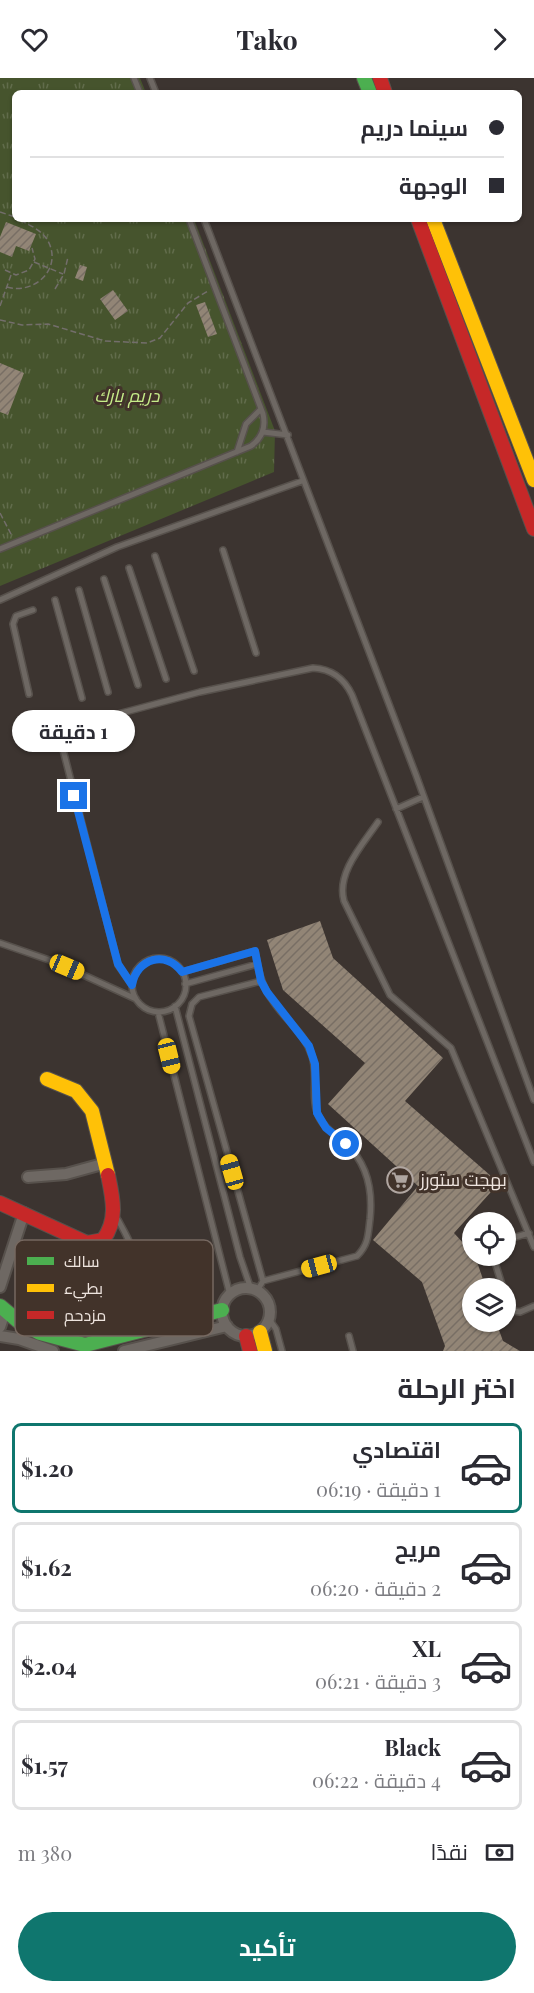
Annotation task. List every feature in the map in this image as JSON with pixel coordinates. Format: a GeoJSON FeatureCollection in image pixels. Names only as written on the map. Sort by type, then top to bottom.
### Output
{"type":"FeatureCollection","features":[{"type":"Feature","properties":{"kind":"main road"},"geometry":{"type":"LineString","coordinates":[[419,222],[534,529]]}},
{"type":"Feature","properties":{"kind":"main road"},"geometry":{"type":"LineString","coordinates":[[435,222],[534,480]]}},
{"type":"Feature","properties":{"kind":"main road"},"geometry":{"type":"LineString","coordinates":[[48,1079],[71,1087],[86,1100],[92,1111],[106,1163],[113,1210],[113,1227],[103,1240]]}},
{"type":"Feature","properties":{"kind":"main road"},"geometry":{"type":"LineString","coordinates":[[0,1204],[82,1240]]}},
{"type":"Feature","properties":{"kind":"main road"},"geometry":{"type":"LineString","coordinates":[[0,1306],[15,1319]]}},
{"type":"Feature","properties":{"kind":"main road"},"geometry":{"type":"LineString","coordinates":[[213,1312],[222,1310]]}},
{"type":"Feature","properties":{"kind":"main road"},"geometry":{"type":"LineString","coordinates":[[260,1332],[265,1351]]}},
{"type":"Feature","properties":{"kind":"main road"},"geometry":{"type":"LineString","coordinates":[[50,1336],[85,1345],[120,1336]]}},
{"type":"Feature","properties":{"kind":"main road"},"geometry":{"type":"LineString","coordinates":[[246,1336],[250,1351]]}},
{"type":"Feature","properties":{"kind":"street"},"geometry":{"type":"LineString","coordinates":[[28,1177],[66,1174],[106,1163]]}},
{"type":"Feature","properties":{"kind":"street"},"geometry":{"type":"LineString","coordinates":[[15,1240],[24,1213]]}},
{"type":"Feature","properties":{"kind":"street"},"geometry":{"type":"LineString","coordinates":[[0,1287],[15,1241]]}},
{"type":"Feature","properties":{"kind":"street"},"geometry":{"type":"LineString","coordinates":[[243,1289],[254,1290],[266,1300],[269,1318],[260,1332],[246,1336],[232,1332],[227,1326],[222,1310],[230,1295],[243,1289]]}},
{"type":"Feature","properties":{"kind":"street"},"geometry":{"type":"LineString","coordinates":[[0,1306],[3,1318],[0,1327]]}},
{"type":"Feature","properties":{"kind":"street"},"geometry":{"type":"LineString","coordinates":[[213,1329],[227,1326]]}},
{"type":"Feature","properties":{"kind":"street"},"geometry":{"type":"LineString","coordinates":[[0,1336],[19,1339],[53,1351]]}},
{"type":"Feature","properties":{"kind":"street"},"geometry":{"type":"LineString","coordinates":[[124,1351],[186,1336]]}},
{"type":"Feature","properties":{"kind":"lane"},"geometry":{"type":"LineString","coordinates":[[0,549],[237,452],[256,442],[263,432],[264,420],[261,409],[190,222]]}},
{"type":"Feature","properties":{"kind":"lane"},"geometry":{"type":"LineString","coordinates":[[205,222],[288,435],[302,481],[423,797],[534,1100]]}},
{"type":"Feature","properties":{"kind":"lane"},"geometry":{"type":"LineString","coordinates":[[237,452],[246,424],[261,409]]}},
{"type":"Feature","properties":{"kind":"lane"},"geometry":{"type":"LineString","coordinates":[[263,432],[288,435]]}},
{"type":"Feature","properties":{"kind":"lane"},"geometry":{"type":"LineString","coordinates":[[0,600],[117,547],[302,481]]}},
{"type":"Feature","properties":{"kind":"lane"},"geometry":{"type":"LineString","coordinates":[[223,550],[256,653]]}},
{"type":"Feature","properties":{"kind":"lane"},"geometry":{"type":"LineString","coordinates":[[155,556],[194,671]]}},
{"type":"Feature","properties":{"kind":"lane"},"geometry":{"type":"LineString","coordinates":[[129,568],[166,679]]}},
{"type":"Feature","properties":{"kind":"lane"},"geometry":{"type":"LineString","coordinates":[[104,579],[138,685]]}},
{"type":"Feature","properties":{"kind":"lane"},"geometry":{"type":"LineString","coordinates":[[79,590],[108,692]]}},
{"type":"Feature","properties":{"kind":"lane"},"geometry":{"type":"LineString","coordinates":[[56,600],[82,698]]}},
{"type":"Feature","properties":{"kind":"lane"},"geometry":{"type":"LineString","coordinates":[[29,694],[13,624],[16,616],[33,610]]}},
{"type":"Feature","properties":{"kind":"lane"},"geometry":{"type":"LineString","coordinates":[[136,999],[132,985],[118,964],[58,730],[201,692],[320,669],[340,678],[349,688],[534,1162]]}},
{"type":"Feature","properties":{"kind":"lane"},"geometry":{"type":"LineString","coordinates":[[396,809],[423,797]]}},
{"type":"Feature","properties":{"kind":"lane"},"geometry":{"type":"LineString","coordinates":[[378,822],[345,874],[342,885],[344,901],[390,995],[451,1047],[534,1247]]}},
{"type":"Feature","properties":{"kind":"lane"},"geometry":{"type":"LineString","coordinates":[[0,942],[63,965],[136,999],[142,1006],[158,1012],[175,1006],[185,992],[186,984],[182,972],[171,962],[156,959],[142,964],[133,977],[132,985]]}},
{"type":"Feature","properties":{"kind":"lane"},"geometry":{"type":"LineString","coordinates":[[175,1006],[240,1257],[254,1290],[263,1281],[357,1256],[368,1239],[372,1199],[368,1178],[359,1160],[346,1144],[326,1128],[317,1113],[315,1064],[309,1046],[298,1029],[273,1002],[261,981],[255,951],[182,972]]}},
{"type":"Feature","properties":{"kind":"lane"},"geometry":{"type":"LineString","coordinates":[[186,984],[257,964]]}},
{"type":"Feature","properties":{"kind":"lane"},"geometry":{"type":"LineString","coordinates":[[261,981],[200,997],[192,1004],[189,1016],[263,1281]]}},
{"type":"Feature","properties":{"kind":"lane"},"geometry":{"type":"LineString","coordinates":[[158,1012],[230,1295]]}},
{"type":"Feature","properties":{"kind":"lane"},"geometry":{"type":"LineString","coordinates":[[113,1210],[129,1240]]}},
{"type":"Feature","properties":{"kind":"lane"},"geometry":{"type":"LineString","coordinates":[[65,1233],[67,1240]]}},
{"type":"Feature","properties":{"kind":"lane"},"geometry":{"type":"LineString","coordinates":[[516,1237],[529,1233]]}},
{"type":"Feature","properties":{"kind":"lane"},"geometry":{"type":"LineString","coordinates":[[516,1311],[534,1306]]}},
{"type":"Feature","properties":{"kind":"lane"},"geometry":{"type":"LineString","coordinates":[[269,1318],[276,1329],[282,1351]]}},
{"type":"Feature","properties":{"kind":"lane"},"geometry":{"type":"LineString","coordinates":[[349,1336],[353,1351]]}},
{"type":"Feature","properties":{"kind":"path"},"geometry":{"type":"LineString","coordinates":[[7,287],[20,290],[33,286],[43,279],[50,268],[52,254],[48,241],[39,230],[24,222]]}},
{"type":"Feature","properties":{"kind":"path"},"geometry":{"type":"LineString","coordinates":[[5,270],[12,274],[25,273],[34,262],[32,248]]}},
{"type":"Feature","properties":{"kind":"path"},"geometry":{"type":"LineString","coordinates":[[55,289],[64,274],[68,256]]}},
{"type":"Feature","properties":{"kind":"path"},"geometry":{"type":"LineString","coordinates":[[34,262],[64,274]]}},
{"type":"Feature","properties":{"kind":"path"},"geometry":{"type":"LineString","coordinates":[[0,306],[12,274]]}},
{"type":"Feature","properties":{"kind":"path"},"geometry":{"type":"LineString","coordinates":[[0,320],[22,325],[48,324],[105,341],[147,344],[160,338],[194,298],[216,289]]}},
{"type":"Feature","properties":{"kind":"path"},"geometry":{"type":"LineString","coordinates":[[0,513],[14,543]]}},
{"type":"Feature","properties":{"kind":"green space","name":"دريم بارك"},"geometry":{"type":"Polygon","coordinates":[[[0,78],[140,78],[145,90],[12,90],[12,222],[195,222],[275,431],[274,472],[0,586],[0,78]]]}},
{"type":"Feature","properties":{"kind":"building"},"geometry":{"type":"Polygon","coordinates":[[[6,222],[36,234],[29,251],[16,246],[12,257],[0,252],[0,237],[6,222]]]}},
{"type":"Feature","properties":{"kind":"building"},"geometry":{"type":"Polygon","coordinates":[[[80,265],[87,267],[83,281],[75,278],[80,265]]]}},
{"type":"Feature","properties":{"kind":"building"},"geometry":{"type":"Polygon","coordinates":[[[113,290],[128,311],[115,320],[100,299],[113,290]]]}},
{"type":"Feature","properties":{"kind":"building"},"geometry":{"type":"Polygon","coordinates":[[[205,302],[217,334],[208,337],[196,305],[205,302]]]}},
{"type":"Feature","properties":{"kind":"building"},"geometry":{"type":"Polygon","coordinates":[[[0,363],[24,373],[8,415],[0,412],[0,363]]]}},
{"type":"Feature","properties":{"kind":"building"},"geometry":{"type":"Polygon","coordinates":[[[320,921],[333,958],[443,1058],[405,1101],[499,1183],[473,1212],[462,1212],[462,1224],[454,1233],[462,1242],[462,1266],[478,1266],[483,1278],[462,1278],[462,1332],[500,1332],[503,1341],[520,1351],[443,1351],[445,1346],[422,1282],[373,1240],[418,1186],[328,1104],[365,1063],[283,990],[267,940],[320,921]]]}},
{"type":"Feature","properties":{"kind":"traffic: fast"},"geometry":{"type":"LineString","coordinates":[[364,78],[369,90]]}},
{"type":"Feature","properties":{"kind":"traffic: fast"},"geometry":{"type":"LineString","coordinates":[[0,1306],[15,1318]]}},
{"type":"Feature","properties":{"kind":"traffic: fast"},"geometry":{"type":"LineString","coordinates":[[213,1312],[222,1310]]}},
{"type":"Feature","properties":{"kind":"traffic: fast"},"geometry":{"type":"LineString","coordinates":[[51,1336],[85,1345],[120,1336]]}},
{"type":"Feature","properties":{"kind":"traffic: slow"},"geometry":{"type":"LineString","coordinates":[[434,222],[534,480]]}},
{"type":"Feature","properties":{"kind":"traffic: slow"},"geometry":{"type":"LineString","coordinates":[[47,1079],[76,1091],[92,1111],[108,1175]]}},
{"type":"Feature","properties":{"kind":"traffic: slow"},"geometry":{"type":"LineString","coordinates":[[260,1332],[265,1351]]}},
{"type":"Feature","properties":{"kind":"traffic: jam"},"geometry":{"type":"LineString","coordinates":[[380,78],[384,90]]}},
{"type":"Feature","properties":{"kind":"traffic: jam"},"geometry":{"type":"LineString","coordinates":[[419,222],[534,529]]}},
{"type":"Feature","properties":{"kind":"traffic: jam"},"geometry":{"type":"LineString","coordinates":[[103,1240],[111,1225],[113,1209],[108,1175]]}},
{"type":"Feature","properties":{"kind":"traffic: jam"},"geometry":{"type":"LineString","coordinates":[[0,1203],[80,1240]]}},
{"type":"Feature","properties":{"kind":"traffic: jam"},"geometry":{"type":"LineString","coordinates":[[246,1336],[250,1351]]}},
{"type":"Feature","properties":{"kind":"place","name":"بهجت ستورز"},"geometry":{"type":"Point","coordinates":[400,1180]}},
{"type":"Feature","properties":{"kind":"route"},"geometry":{"type":"LineString","coordinates":[[74,796],[122,974],[132,985],[133,977],[142,964],[156,959],[171,962],[182,972],[255,951],[261,981],[267,992],[309,1046],[315,1064],[314,1096],[317,1113],[326,1128],[346,1144]]}}]}
